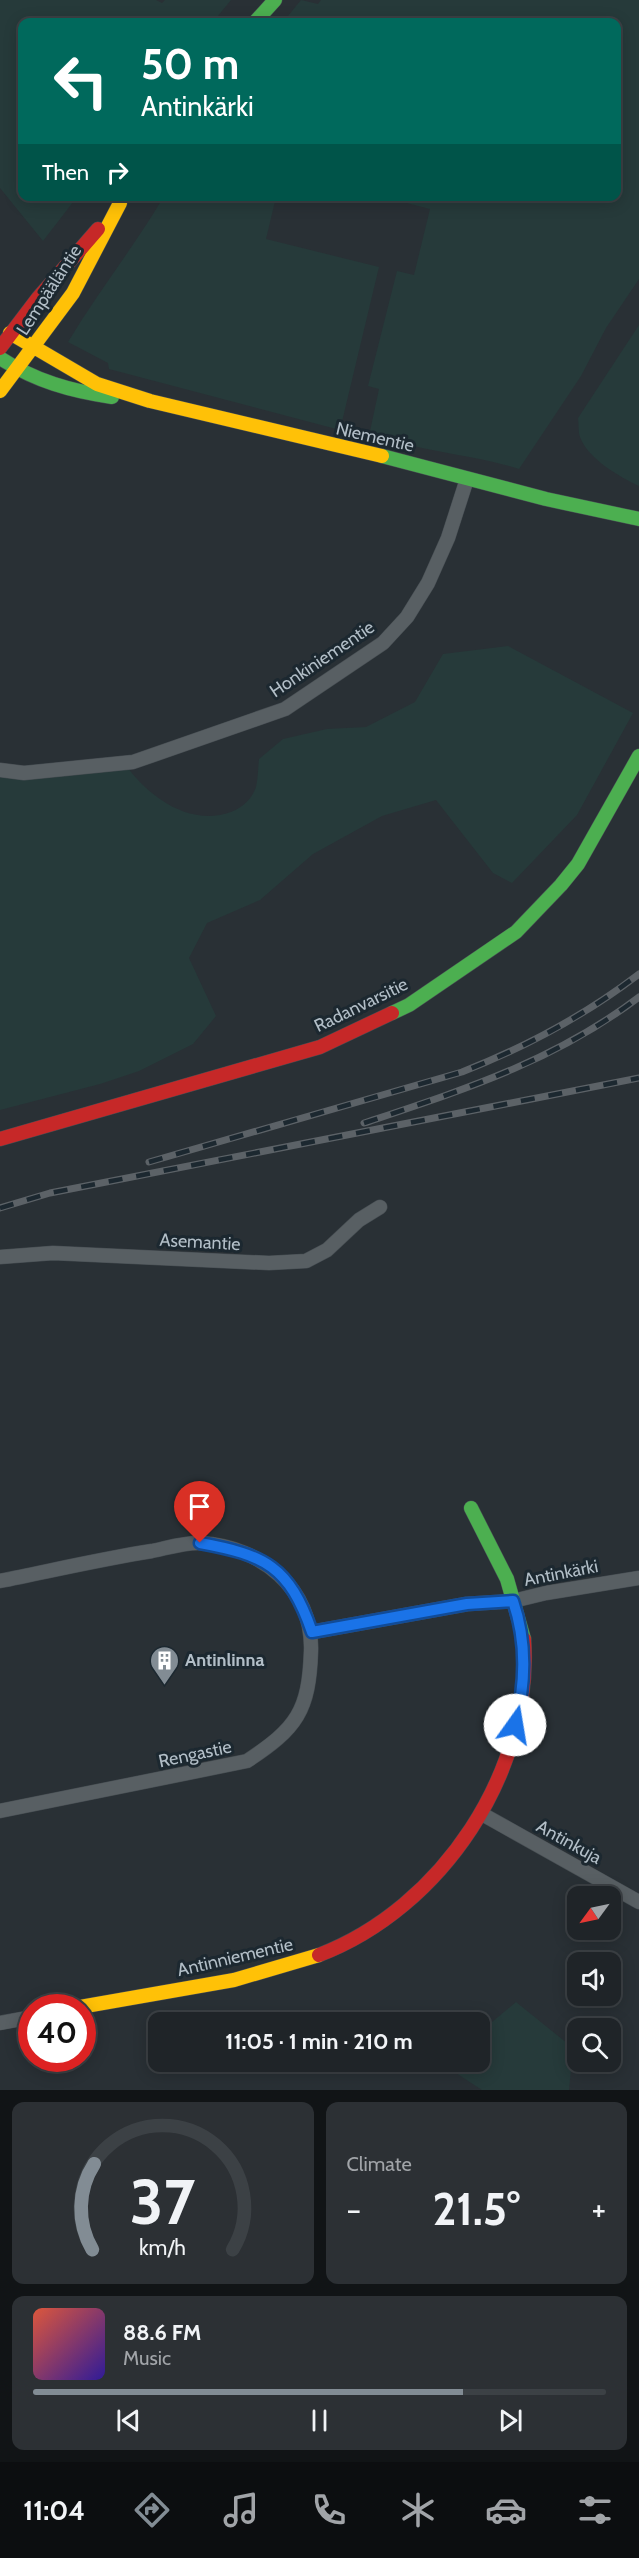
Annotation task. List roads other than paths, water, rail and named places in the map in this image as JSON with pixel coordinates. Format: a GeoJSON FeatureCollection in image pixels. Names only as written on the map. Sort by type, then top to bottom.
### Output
{"type":"FeatureCollection","features":[{"type":"Feature","properties":{"kind":"street"},"geometry":{"type":"LineString","coordinates":[[248,18],[259,0]]}},
{"type":"Feature","properties":{"kind":"street"},"geometry":{"type":"LineString","coordinates":[[259,18],[275,0]]}},
{"type":"Feature","properties":{"kind":"street","name":"Lempääläntie"},"geometry":{"type":"LineString","coordinates":[[0,348],[5,331],[121,201]]}},
{"type":"Feature","properties":{"kind":"street","name":"Lempääläntie"},"geometry":{"type":"LineString","coordinates":[[0,391],[73,293],[121,201]]}},
{"type":"Feature","properties":{"kind":"street","name":"Niementie"},"geometry":{"type":"LineString","coordinates":[[5,331],[97,384],[150,401],[639,519]]}},
{"type":"Feature","properties":{"kind":"street","name":"Niementie"},"geometry":{"type":"LineString","coordinates":[[0,358],[17,370],[73,392],[150,401]]}},
{"type":"Feature","properties":{"kind":"street","name":"Honkiniementie"},"geometry":{"type":"LineString","coordinates":[[0,770],[24,773],[133,762],[285,709],[383,643],[407,617],[428,583],[448,538],[467,479]]}},
{"type":"Feature","properties":{"kind":"street","name":"Niementie"},"geometry":{"type":"LineString","coordinates":[[591,509],[639,529]]}},
{"type":"Feature","properties":{"kind":"street","name":"Radanvarsitie"},"geometry":{"type":"LineString","coordinates":[[0,1139],[320,1047],[409,1005],[516,932],[561,885],[578,864],[639,756]]}},
{"type":"Feature","properties":{"kind":"street","name":"Asemantie"},"geometry":{"type":"LineString","coordinates":[[0,1257],[53,1253],[269,1263],[306,1261],[327,1250],[359,1220],[380,1207]]}},
{"type":"Feature","properties":{"kind":"street","name":"Antinniementie"},"geometry":{"type":"LineString","coordinates":[[96,2004],[265,1972],[324,1953],[371,1928],[426,1885],[460,1848],[482,1814],[503,1770],[521,1702],[525,1654],[513,1601],[500,1563],[471,1508]]}},
{"type":"Feature","properties":{"kind":"street","name":"Rengastie"},"geometry":{"type":"LineString","coordinates":[[0,1581],[200,1543],[243,1551],[279,1572],[301,1600],[312,1632],[310,1683],[298,1718],[276,1742],[248,1761],[0,1811]]}},
{"type":"Feature","properties":{"kind":"street","name":"Antinkärki"},"geometry":{"type":"LineString","coordinates":[[312,1632],[467,1604],[513,1601],[546,1593],[639,1578]]}},
{"type":"Feature","properties":{"kind":"street","name":"Antinkuja"},"geometry":{"type":"LineString","coordinates":[[482,1814],[639,1902]]}},
{"type":"Feature","properties":{"kind":"street"},"geometry":{"type":"LineString","coordinates":[[0,2023],[18,2020]]}},
{"type":"Feature","properties":{"kind":"railway"},"geometry":{"type":"LineString","coordinates":[[149,1162],[462,1072],[509,1052],[576,1017],[639,974]]}},
{"type":"Feature","properties":{"kind":"railway"},"geometry":{"type":"LineString","coordinates":[[364,1123],[507,1072],[575,1039],[639,997]]}},
{"type":"Feature","properties":{"kind":"railway"},"geometry":{"type":"LineString","coordinates":[[0,1208],[50,1193],[639,1078]]}},
{"type":"Feature","properties":{"kind":"place","name":"Antinlinna"},"geometry":{"type":"Point","coordinates":[164,1686]}}]}
